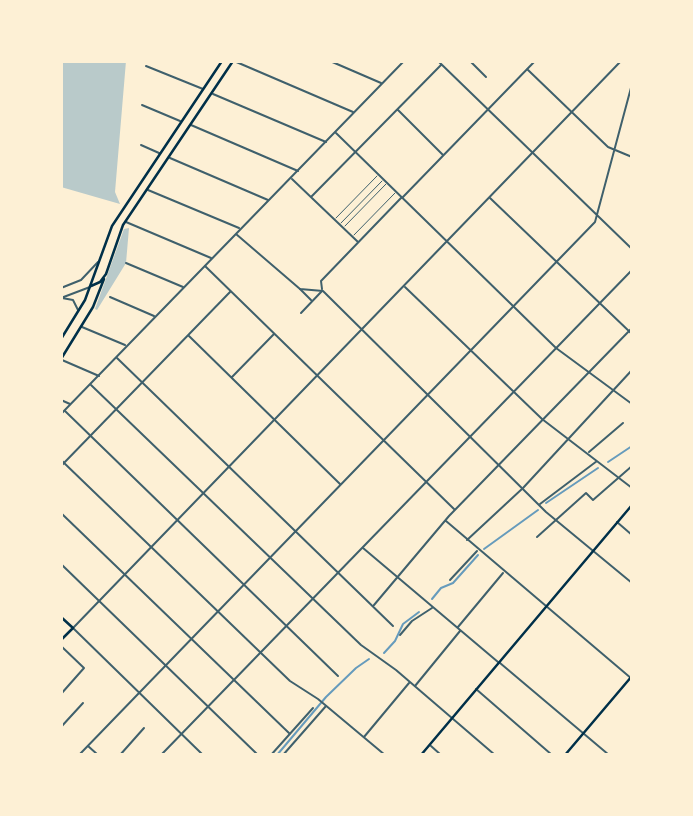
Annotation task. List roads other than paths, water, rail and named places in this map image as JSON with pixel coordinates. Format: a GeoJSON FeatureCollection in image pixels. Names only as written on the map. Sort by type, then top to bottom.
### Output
{"type":"FeatureCollection","features":[{"type":"Feature","properties":{"kind":"main road"},"geometry":{"type":"LineString","coordinates":[[61,339],[90,286],[112,226],[222,61]]}},
{"type":"Feature","properties":{"kind":"main road"},"geometry":{"type":"LineString","coordinates":[[61,359],[93,307],[125,222],[234,61]]}},
{"type":"Feature","properties":{"kind":"main road"},"geometry":{"type":"LineString","coordinates":[[215,71],[217,77],[224,75]]}},
{"type":"Feature","properties":{"kind":"main road"},"geometry":{"type":"LineString","coordinates":[[207,83],[214,82],[216,88]]}},
{"type":"Feature","properties":{"kind":"main road"},"geometry":{"type":"LineString","coordinates":[[153,164],[157,169],[161,168]]}},
{"type":"Feature","properties":{"kind":"main road"},"geometry":{"type":"LineString","coordinates":[[147,173],[151,173],[154,178]]}},
{"type":"Feature","properties":{"kind":"main road"},"geometry":{"type":"LineString","coordinates":[[90,286],[100,282],[106,274]]}},
{"type":"Feature","properties":{"kind":"main road"},"geometry":{"type":"LineString","coordinates":[[421,755],[632,505]]}},
{"type":"Feature","properties":{"kind":"main road"},"geometry":{"type":"LineString","coordinates":[[61,617],[73,628],[61,640]]}},
{"type":"Feature","properties":{"kind":"main road"},"geometry":{"type":"LineString","coordinates":[[565,755],[631,678]]}},
{"type":"Feature","properties":{"kind":"street"},"geometry":{"type":"LineString","coordinates":[[234,61],[354,113]]}},
{"type":"Feature","properties":{"kind":"street"},"geometry":{"type":"LineString","coordinates":[[330,61],[382,84]]}},
{"type":"Feature","properties":{"kind":"street"},"geometry":{"type":"LineString","coordinates":[[61,414],[404,61]]}},
{"type":"Feature","properties":{"kind":"street"},"geometry":{"type":"LineString","coordinates":[[438,61],[632,249]]}},
{"type":"Feature","properties":{"kind":"street"},"geometry":{"type":"LineString","coordinates":[[470,61],[486,77]]}},
{"type":"Feature","properties":{"kind":"street"},"geometry":{"type":"LineString","coordinates":[[535,61],[321,281],[323,291],[539,505],[632,583]]}},
{"type":"Feature","properties":{"kind":"street"},"geometry":{"type":"LineString","coordinates":[[203,755],[73,628],[621,61]]}},
{"type":"Feature","properties":{"kind":"street"},"geometry":{"type":"LineString","coordinates":[[311,197],[442,64]]}},
{"type":"Feature","properties":{"kind":"street"},"geometry":{"type":"LineString","coordinates":[[146,65],[203,89]]}},
{"type":"Feature","properties":{"kind":"street"},"geometry":{"type":"LineString","coordinates":[[527,69],[606,145],[632,157]]}},
{"type":"Feature","properties":{"kind":"street"},"geometry":{"type":"LineString","coordinates":[[79,755],[595,222],[632,84]]}},
{"type":"Feature","properties":{"kind":"street"},"geometry":{"type":"LineString","coordinates":[[212,93],[326,142]]}},
{"type":"Feature","properties":{"kind":"street"},"geometry":{"type":"LineString","coordinates":[[142,105],[181,121]]}},
{"type":"Feature","properties":{"kind":"street"},"geometry":{"type":"LineString","coordinates":[[397,109],[443,155]]}},
{"type":"Feature","properties":{"kind":"street"},"geometry":{"type":"LineString","coordinates":[[190,125],[298,171]]}},
{"type":"Feature","properties":{"kind":"street"},"geometry":{"type":"LineString","coordinates":[[335,132],[556,348],[632,404]]}},
{"type":"Feature","properties":{"kind":"street"},"geometry":{"type":"LineString","coordinates":[[141,145],[160,153]]}},
{"type":"Feature","properties":{"kind":"street"},"geometry":{"type":"LineString","coordinates":[[169,157],[269,200]]}},
{"type":"Feature","properties":{"kind":"street"},"geometry":{"type":"LineString","coordinates":[[291,178],[358,243]]}},
{"type":"Feature","properties":{"kind":"street"},"geometry":{"type":"LineString","coordinates":[[147,189],[241,229]]}},
{"type":"Feature","properties":{"kind":"street"},"geometry":{"type":"LineString","coordinates":[[489,197],[632,334]]}},
{"type":"Feature","properties":{"kind":"street"},"geometry":{"type":"LineString","coordinates":[[125,222],[213,258]]}},
{"type":"Feature","properties":{"kind":"street"},"geometry":{"type":"LineString","coordinates":[[236,234],[312,300]]}},
{"type":"Feature","properties":{"kind":"street"},"geometry":{"type":"LineString","coordinates":[[61,288],[86,276],[100,258]]}},
{"type":"Feature","properties":{"kind":"street"},"geometry":{"type":"LineString","coordinates":[[126,263],[184,288]]}},
{"type":"Feature","properties":{"kind":"street"},"geometry":{"type":"LineString","coordinates":[[205,266],[455,509]]}},
{"type":"Feature","properties":{"kind":"street"},"geometry":{"type":"LineString","coordinates":[[162,755],[632,270]]}},
{"type":"Feature","properties":{"kind":"street"},"geometry":{"type":"LineString","coordinates":[[61,298],[90,286]]}},
{"type":"Feature","properties":{"kind":"street"},"geometry":{"type":"LineString","coordinates":[[297,286],[303,290],[323,291]]}},
{"type":"Feature","properties":{"kind":"street"},"geometry":{"type":"LineString","coordinates":[[404,286],[542,419],[632,488]]}},
{"type":"Feature","properties":{"kind":"street"},"geometry":{"type":"LineString","coordinates":[[61,466],[230,291]]}},
{"type":"Feature","properties":{"kind":"street"},"geometry":{"type":"LineString","coordinates":[[301,313],[323,291]]}},
{"type":"Feature","properties":{"kind":"street"},"geometry":{"type":"LineString","coordinates":[[110,297],[156,317]]}},
{"type":"Feature","properties":{"kind":"street"},"geometry":{"type":"LineString","coordinates":[[61,298],[73,300],[78,312]]}},
{"type":"Feature","properties":{"kind":"street"},"geometry":{"type":"LineString","coordinates":[[81,327],[127,346]]}},
{"type":"Feature","properties":{"kind":"street"},"geometry":{"type":"LineString","coordinates":[[373,606],[455,509],[632,328]]}},
{"type":"Feature","properties":{"kind":"street"},"geometry":{"type":"LineString","coordinates":[[231,377],[274,334]]}},
{"type":"Feature","properties":{"kind":"street"},"geometry":{"type":"LineString","coordinates":[[188,335],[341,485]]}},
{"type":"Feature","properties":{"kind":"street"},"geometry":{"type":"LineString","coordinates":[[116,358],[393,626]]}},
{"type":"Feature","properties":{"kind":"street"},"geometry":{"type":"LineString","coordinates":[[61,359],[99,376]]}},
{"type":"Feature","properties":{"kind":"street"},"geometry":{"type":"LineString","coordinates":[[467,540],[523,488],[632,370]]}},
{"type":"Feature","properties":{"kind":"street"},"geometry":{"type":"LineString","coordinates":[[90,384],[374,657],[415,686],[495,755]]}},
{"type":"Feature","properties":{"kind":"street"},"geometry":{"type":"LineString","coordinates":[[61,400],[71,404]]}},
{"type":"Feature","properties":{"kind":"street"},"geometry":{"type":"LineString","coordinates":[[65,411],[338,676]]}},
{"type":"Feature","properties":{"kind":"street"},"geometry":{"type":"LineString","coordinates":[[588,453],[622,423]]}},
{"type":"Feature","properties":{"kind":"street"},"geometry":{"type":"LineString","coordinates":[[61,460],[293,684],[326,705],[385,755]]}},
{"type":"Feature","properties":{"kind":"street"},"geometry":{"type":"LineString","coordinates":[[539,505],[598,460]]}},
{"type":"Feature","properties":{"kind":"street"},"geometry":{"type":"LineString","coordinates":[[537,537],[586,493],[593,500],[632,466]]}},
{"type":"Feature","properties":{"kind":"street"},"geometry":{"type":"LineString","coordinates":[[61,513],[290,734]]}},
{"type":"Feature","properties":{"kind":"street"},"geometry":{"type":"LineString","coordinates":[[445,520],[478,551],[631,678]]}},
{"type":"Feature","properties":{"kind":"street"},"geometry":{"type":"LineString","coordinates":[[617,522],[632,535]]}},
{"type":"Feature","properties":{"kind":"street"},"geometry":{"type":"LineString","coordinates":[[362,548],[609,755]]}},
{"type":"Feature","properties":{"kind":"street"},"geometry":{"type":"LineString","coordinates":[[450,580],[478,551]]}},
{"type":"Feature","properties":{"kind":"street"},"geometry":{"type":"LineString","coordinates":[[61,564],[258,755]]}},
{"type":"Feature","properties":{"kind":"street"},"geometry":{"type":"LineString","coordinates":[[457,628],[504,572]]}},
{"type":"Feature","properties":{"kind":"street"},"geometry":{"type":"LineString","coordinates":[[400,635],[412,621],[433,607]]}},
{"type":"Feature","properties":{"kind":"street"},"geometry":{"type":"LineString","coordinates":[[415,686],[461,630]]}},
{"type":"Feature","properties":{"kind":"street"},"geometry":{"type":"LineString","coordinates":[[61,646],[84,668],[61,694]]}},
{"type":"Feature","properties":{"kind":"street"},"geometry":{"type":"LineString","coordinates":[[364,737],[410,682]]}},
{"type":"Feature","properties":{"kind":"street"},"geometry":{"type":"LineString","coordinates":[[477,689],[552,755]]}},
{"type":"Feature","properties":{"kind":"street"},"geometry":{"type":"LineString","coordinates":[[61,727],[83,703]]}},
{"type":"Feature","properties":{"kind":"street"},"geometry":{"type":"LineString","coordinates":[[283,755],[326,705]]}},
{"type":"Feature","properties":{"kind":"street"},"geometry":{"type":"LineString","coordinates":[[271,755],[313,708]]}},
{"type":"Feature","properties":{"kind":"street"},"geometry":{"type":"LineString","coordinates":[[120,755],[144,728]]}},
{"type":"Feature","properties":{"kind":"street"},"geometry":{"type":"LineString","coordinates":[[429,745],[441,755]]}},
{"type":"Feature","properties":{"kind":"street"},"geometry":{"type":"LineString","coordinates":[[88,746],[98,755]]}},
{"type":"Feature","properties":{"kind":"lane"},"geometry":{"type":"LineString","coordinates":[[334,220],[379,174]]}},
{"type":"Feature","properties":{"kind":"lane"},"geometry":{"type":"LineString","coordinates":[[339,224],[383,179]]}},
{"type":"Feature","properties":{"kind":"lane"},"geometry":{"type":"LineString","coordinates":[[343,228],[387,183]]}},
{"type":"Feature","properties":{"kind":"lane"},"geometry":{"type":"LineString","coordinates":[[352,237],[396,192]]}},
{"type":"Feature","properties":{"kind":"waterway"},"geometry":{"type":"LineString","coordinates":[[608,462],[632,446]]}},
{"type":"Feature","properties":{"kind":"waterway"},"geometry":{"type":"LineString","coordinates":[[546,503],[598,468]]}},
{"type":"Feature","properties":{"kind":"waterway"},"geometry":{"type":"LineString","coordinates":[[484,549],[538,510]]}},
{"type":"Feature","properties":{"kind":"waterway"},"geometry":{"type":"LineString","coordinates":[[432,599],[441,588],[453,583],[478,555]]}},
{"type":"Feature","properties":{"kind":"waterway"},"geometry":{"type":"LineString","coordinates":[[384,653],[395,641],[403,624],[419,612]]}},
{"type":"Feature","properties":{"kind":"waterway"},"geometry":{"type":"LineString","coordinates":[[277,755],[326,697],[369,659]]}}]}
